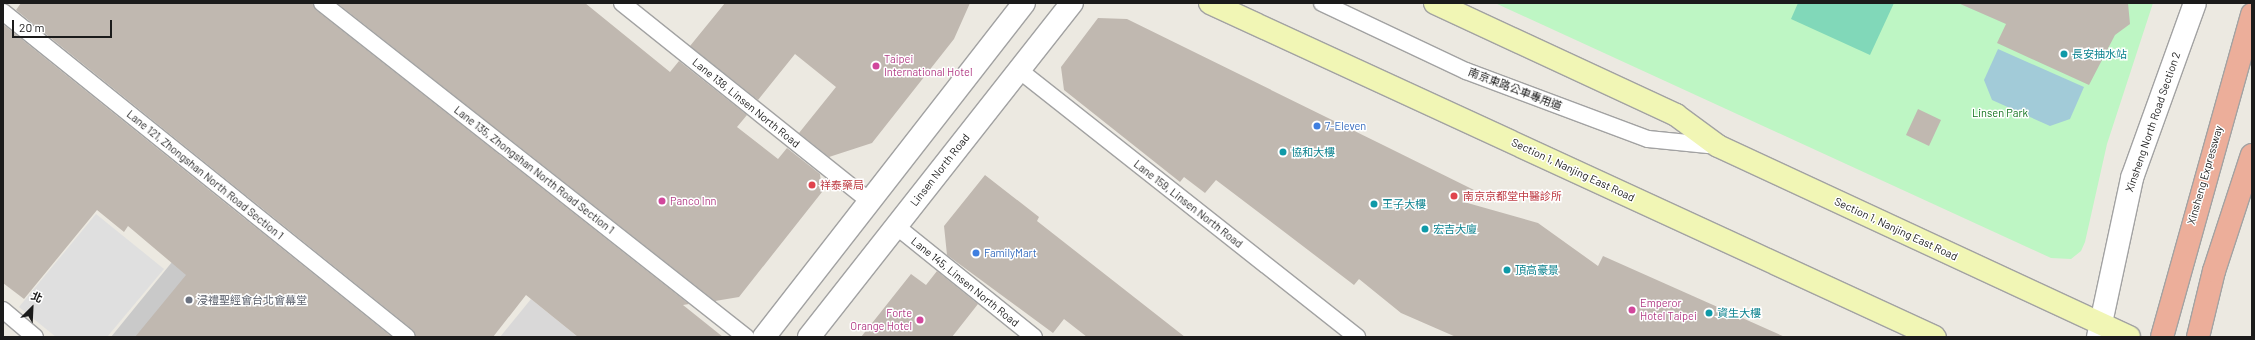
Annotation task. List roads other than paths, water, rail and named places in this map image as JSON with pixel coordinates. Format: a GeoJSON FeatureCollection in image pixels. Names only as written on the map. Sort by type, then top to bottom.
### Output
{"type":"FeatureCollection","features":[{"type":"Feature","properties":{"kind":"highway","name":"Xinsheng Expressway"},"geometry":{"type":"LineString","coordinates":[[2162,337],[2252,14]]}},
{"type":"Feature","properties":{"kind":"highway"},"geometry":{"type":"LineString","coordinates":[[2198,337],[2214,271],[2252,155]]}},
{"type":"Feature","properties":{"kind":"main road","name":"Section 1, Nanjing East Road"},"geometry":{"type":"LineString","coordinates":[[1210,3],[1935,337]]}},
{"type":"Feature","properties":{"kind":"main road","name":"Section 1, Nanjing East Road"},"geometry":{"type":"LineString","coordinates":[[1435,3],[1676,115],[1718,146],[2100,331],[2129,337]]}},
{"type":"Feature","properties":{"kind":"street"},"geometry":{"type":"LineString","coordinates":[[764,337],[1024,3]]}},
{"type":"Feature","properties":{"kind":"street","name":"Linsen North Road"},"geometry":{"type":"LineString","coordinates":[[809,337],[1072,3]]}},
{"type":"Feature","properties":{"kind":"street","name":"Xinsheng North Road Section 2"},"geometry":{"type":"LineString","coordinates":[[2100,331],[2132,178],[2195,3]]}},
{"type":"Feature","properties":{"kind":"lane","name":"Lane 135, Zhongshan North Road Section 1"},"geometry":{"type":"LineString","coordinates":[[322,3],[746,337]]}},
{"type":"Feature","properties":{"kind":"lane","name":"Lane 138, Linsen North Road"},"geometry":{"type":"LineString","coordinates":[[622,3],[870,202]]}},
{"type":"Feature","properties":{"kind":"lane","name":"南京東路公車專用道"},"geometry":{"type":"LineString","coordinates":[[1322,3],[1466,70],[1648,138],[1718,146]]}},
{"type":"Feature","properties":{"kind":"lane","name":"Lane 121, Zhongshan North Road Section 1"},"geometry":{"type":"LineString","coordinates":[[3,12],[407,337]]}},
{"type":"Feature","properties":{"kind":"lane","name":"Lane 159, Linsen North Road"},"geometry":{"type":"LineString","coordinates":[[1019,70],[1357,337]]}},
{"type":"Feature","properties":{"kind":"lane","name":"Lane 145, Linsen North Road"},"geometry":{"type":"LineString","coordinates":[[896,226],[1034,337]]}},
{"type":"Feature","properties":{"kind":"lane"},"geometry":{"type":"LineString","coordinates":[[3,310],[35,337]]}},
{"type":"Feature","properties":{"kind":"water"},"geometry":{"type":"Polygon","coordinates":[[[1998,49],[2084,87],[2070,119],[2050,126],[1992,100],[1984,80],[1998,49]]]}},
{"type":"Feature","properties":{"kind":"place","name":"長安抽水站"},"geometry":{"type":"Point","coordinates":[2064,54]}},
{"type":"Feature","properties":{"kind":"place","name":"Taipei International Hotel"},"geometry":{"type":"Point","coordinates":[876,66]}},
{"type":"Feature","properties":{"kind":"place","name":"7-Eleven"},"geometry":{"type":"Point","coordinates":[1317,126]}},
{"type":"Feature","properties":{"kind":"place","name":"協和大樓"},"geometry":{"type":"Point","coordinates":[1283,152]}},
{"type":"Feature","properties":{"kind":"place","name":"祥泰藥局"},"geometry":{"type":"Point","coordinates":[812,185]}},
{"type":"Feature","properties":{"kind":"place","name":"南京京都堂中醫診所"},"geometry":{"type":"Point","coordinates":[1454,196]}},
{"type":"Feature","properties":{"kind":"place","name":"Panco Inn"},"geometry":{"type":"Point","coordinates":[662,201]}},
{"type":"Feature","properties":{"kind":"place","name":"王子大樓"},"geometry":{"type":"Point","coordinates":[1374,204]}},
{"type":"Feature","properties":{"kind":"place","name":"宏吉大廈"},"geometry":{"type":"Point","coordinates":[1425,229]}},
{"type":"Feature","properties":{"kind":"place","name":"FamilyMart"},"geometry":{"type":"Point","coordinates":[976,253]}},
{"type":"Feature","properties":{"kind":"place","name":"頂高豪景"},"geometry":{"type":"Point","coordinates":[1507,270]}},
{"type":"Feature","properties":{"kind":"place","name":"浸禮聖經會台北會幕堂"},"geometry":{"type":"Point","coordinates":[189,300]}},
{"type":"Feature","properties":{"kind":"place","name":"Emperor Hotel Taipei"},"geometry":{"type":"Point","coordinates":[1632,310]}},
{"type":"Feature","properties":{"kind":"place","name":"資生大樓"},"geometry":{"type":"Point","coordinates":[1709,313]}},
{"type":"Feature","properties":{"kind":"place","name":"Forte Orange Hotel"},"geometry":{"type":"Point","coordinates":[920,320]}},
{"type":"Feature","properties":{"kind":"park label","name":"Linsen Park"},"geometry":{"type":"Point","coordinates":[2000,113]}}]}
